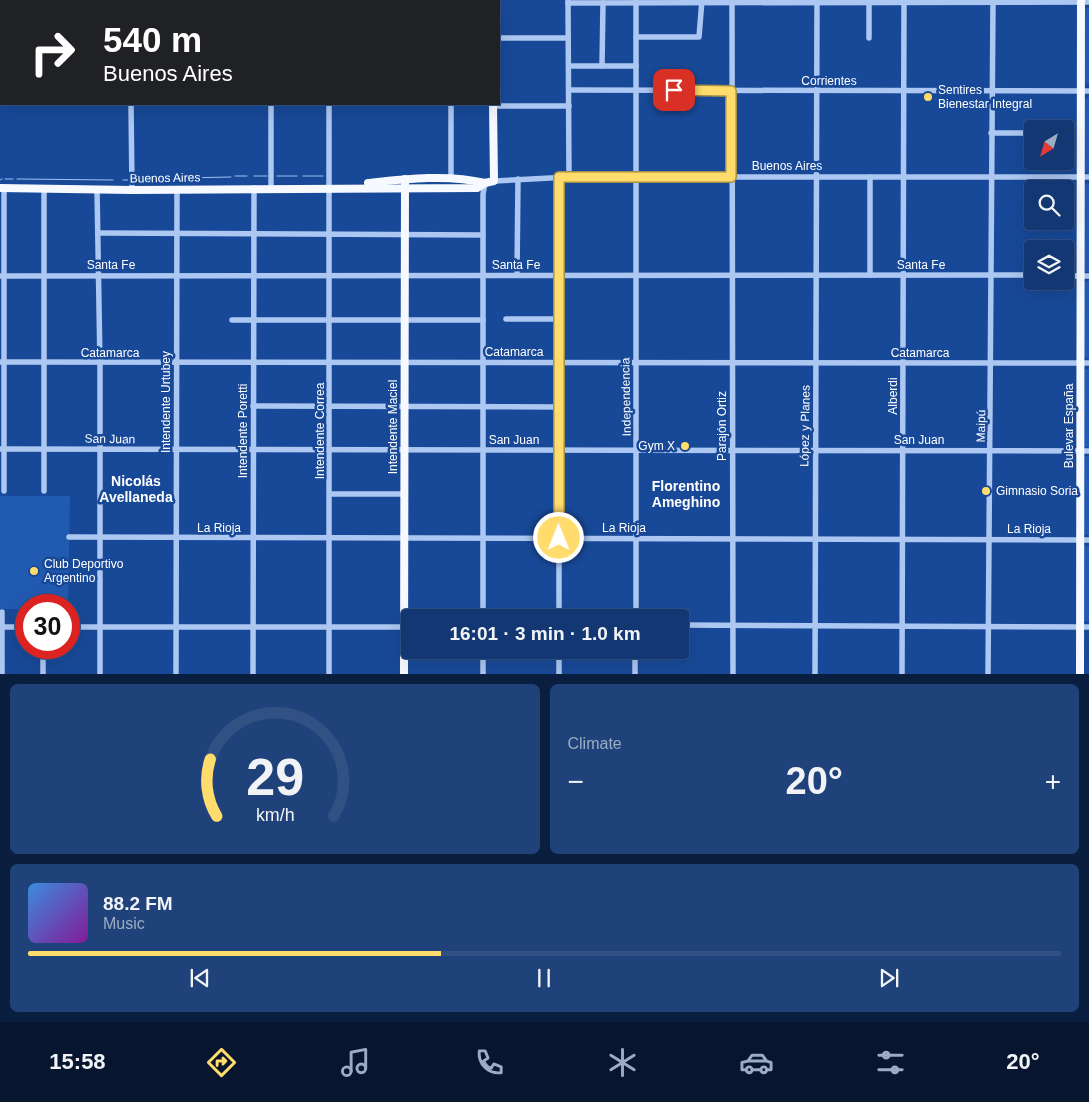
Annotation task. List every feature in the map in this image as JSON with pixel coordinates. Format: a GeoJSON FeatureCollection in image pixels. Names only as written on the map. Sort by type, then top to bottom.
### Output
{"type":"FeatureCollection","features":[{"type":"Feature","properties":{"kind":"main road","name":"Bulevar España"},"geometry":{"type":"LineString","coordinates":[[1080,674],[1080,451],[1085,363],[1080,276],[1085,177],[1084,2]]}},
{"type":"Feature","properties":{"kind":"main road"},"geometry":{"type":"LineString","coordinates":[[493,105],[494,181]]}},
{"type":"Feature","properties":{"kind":"main road","name":"Buenos Aires"},"geometry":{"type":"LineString","coordinates":[[2,188],[132,190],[330,187],[451,179],[485,183],[494,181]]}},
{"type":"Feature","properties":{"kind":"main road","name":"Buenos Aires"},"geometry":{"type":"LineString","coordinates":[[405,183],[477,188],[485,183]]}},
{"type":"Feature","properties":{"kind":"main road","name":"Intendente Maciel"},"geometry":{"type":"LineString","coordinates":[[405,183],[404,494],[407,609]]}},
{"type":"Feature","properties":{"kind":"main road","name":"Intendente Maciel"},"geometry":{"type":"LineString","coordinates":[[404,674],[405,659]]}},
{"type":"Feature","properties":{"kind":"street"},"geometry":{"type":"LineString","coordinates":[[569,177],[568,1],[603,3],[1084,2]]}},
{"type":"Feature","properties":{"kind":"street"},"geometry":{"type":"LineString","coordinates":[[869,1],[869,38]]}},
{"type":"Feature","properties":{"kind":"street","name":"Independencia"},"geometry":{"type":"LineString","coordinates":[[636,2],[636,609]]}},
{"type":"Feature","properties":{"kind":"street"},"geometry":{"type":"LineString","coordinates":[[636,37],[700,36],[702,2]]}},
{"type":"Feature","properties":{"kind":"street","name":"Alberdi"},"geometry":{"type":"LineString","coordinates":[[902,674],[904,91],[907,2]]}},
{"type":"Feature","properties":{"kind":"street","name":"Maipú"},"geometry":{"type":"LineString","coordinates":[[988,674],[992,275],[990,177],[992,2]]}},
{"type":"Feature","properties":{"kind":"street"},"geometry":{"type":"LineString","coordinates":[[602,66],[603,3]]}},
{"type":"Feature","properties":{"kind":"street","name":"Parajón Ortiz"},"geometry":{"type":"LineString","coordinates":[[732,3],[730,275],[732,362],[732,674]]}},
{"type":"Feature","properties":{"kind":"street","name":"López y Planes"},"geometry":{"type":"LineString","coordinates":[[815,674],[817,3]]}},
{"type":"Feature","properties":{"kind":"street"},"geometry":{"type":"LineString","coordinates":[[500,38],[568,38]]}},
{"type":"Feature","properties":{"kind":"street"},"geometry":{"type":"LineString","coordinates":[[569,66],[636,66]]}},
{"type":"Feature","properties":{"kind":"street","name":"Corrientes"},"geometry":{"type":"LineString","coordinates":[[569,90],[1085,91]]}},
{"type":"Feature","properties":{"kind":"street"},"geometry":{"type":"LineString","coordinates":[[131,105],[132,190]]}},
{"type":"Feature","properties":{"kind":"street"},"geometry":{"type":"LineString","coordinates":[[271,188],[272,105]]}},
{"type":"Feature","properties":{"kind":"street","name":"Intendente Correa"},"geometry":{"type":"LineString","coordinates":[[329,105],[329,674]]}},
{"type":"Feature","properties":{"kind":"street"},"geometry":{"type":"LineString","coordinates":[[451,105],[451,179]]}},
{"type":"Feature","properties":{"kind":"street"},"geometry":{"type":"LineString","coordinates":[[493,105],[569,106]]}},
{"type":"Feature","properties":{"kind":"street"},"geometry":{"type":"LineString","coordinates":[[991,133],[1024,133]]}},
{"type":"Feature","properties":{"kind":"street"},"geometry":{"type":"LineString","coordinates":[[559,177],[559,609]]}},
{"type":"Feature","properties":{"kind":"street","name":"Buenos Aires"},"geometry":{"type":"LineString","coordinates":[[494,181],[559,177],[1085,177]]}},
{"type":"Feature","properties":{"kind":"street"},"geometry":{"type":"LineString","coordinates":[[870,177],[870,275]]}},
{"type":"Feature","properties":{"kind":"street"},"geometry":{"type":"LineString","coordinates":[[517,275],[518,179]]}},
{"type":"Feature","properties":{"kind":"street"},"geometry":{"type":"LineString","coordinates":[[483,609],[483,235],[485,183]]}},
{"type":"Feature","properties":{"kind":"street"},"geometry":{"type":"LineString","coordinates":[[2,188],[2,449],[4,491]]}},
{"type":"Feature","properties":{"kind":"street","name":"Intendente Poretti"},"geometry":{"type":"LineString","coordinates":[[252,674],[254,188]]}},
{"type":"Feature","properties":{"kind":"street"},"geometry":{"type":"LineString","coordinates":[[44,189],[44,491]]}},
{"type":"Feature","properties":{"kind":"street"},"geometry":{"type":"LineString","coordinates":[[97,189],[100,364],[100,674]]}},
{"type":"Feature","properties":{"kind":"street","name":"Intendente Urtubey"},"geometry":{"type":"LineString","coordinates":[[176,674],[177,189]]}},
{"type":"Feature","properties":{"kind":"street"},"geometry":{"type":"LineString","coordinates":[[98,233],[483,235]]}},
{"type":"Feature","properties":{"kind":"street","name":"Santa Fe"},"geometry":{"type":"LineString","coordinates":[[2,276],[1024,275]]}},
{"type":"Feature","properties":{"kind":"street"},"geometry":{"type":"LineString","coordinates":[[1074,276],[1089,276]]}},
{"type":"Feature","properties":{"kind":"street"},"geometry":{"type":"LineString","coordinates":[[506,319],[559,319]]}},
{"type":"Feature","properties":{"kind":"street"},"geometry":{"type":"LineString","coordinates":[[232,320],[483,320]]}},
{"type":"Feature","properties":{"kind":"street","name":"Catamarca"},"geometry":{"type":"LineString","coordinates":[[2,362],[100,364],[483,362],[1085,363]]}},
{"type":"Feature","properties":{"kind":"street"},"geometry":{"type":"LineString","coordinates":[[253,406],[559,407]]}},
{"type":"Feature","properties":{"kind":"street","name":"San Juan"},"geometry":{"type":"LineString","coordinates":[[2,449],[1089,451]]}},
{"type":"Feature","properties":{"kind":"street"},"geometry":{"type":"LineString","coordinates":[[330,494],[404,494]]}},
{"type":"Feature","properties":{"kind":"street","name":"La Rioja"},"geometry":{"type":"LineString","coordinates":[[68,538],[405,537],[1089,540]]}},
{"type":"Feature","properties":{"kind":"street"},"geometry":{"type":"LineString","coordinates":[[2,612],[2,674]]}},
{"type":"Feature","properties":{"kind":"street"},"geometry":{"type":"LineString","coordinates":[[689,625],[1089,627]]}},
{"type":"Feature","properties":{"kind":"street"},"geometry":{"type":"LineString","coordinates":[[80,628],[401,627]]}},
{"type":"Feature","properties":{"kind":"street"},"geometry":{"type":"LineString","coordinates":[[1,628],[15,628]]}},
{"type":"Feature","properties":{"kind":"street"},"geometry":{"type":"LineString","coordinates":[[43,659],[43,674]]}},
{"type":"Feature","properties":{"kind":"street"},"geometry":{"type":"LineString","coordinates":[[482,674],[483,659]]}},
{"type":"Feature","properties":{"kind":"street"},"geometry":{"type":"LineString","coordinates":[[559,659],[559,674]]}},
{"type":"Feature","properties":{"kind":"street"},"geometry":{"type":"LineString","coordinates":[[635,674],[636,659]]}},
{"type":"Feature","properties":{"kind":"shaded area"},"geometry":{"type":"Polygon","coordinates":[[[1089,8],[1089,83],[1084,84],[1084,9],[1089,8]]]}},
{"type":"Feature","properties":{"kind":"shaded area"},"geometry":{"type":"Polygon","coordinates":[[[1089,97],[1089,174],[1084,171],[1084,100],[1089,97]]]}},
{"type":"Feature","properties":{"kind":"shaded area"},"geometry":{"type":"Polygon","coordinates":[[[1089,183],[1089,272],[1086,272],[1083,269],[1084,184],[1089,183]]]}},
{"type":"Feature","properties":{"kind":"shaded area"},"geometry":{"type":"Polygon","coordinates":[[[1089,281],[1089,359],[1083,356],[1084,282],[1089,281]]]}},
{"type":"Feature","properties":{"kind":"shaded area"},"geometry":{"type":"Polygon","coordinates":[[[1085,369],[1089,369],[1089,447],[1083,445],[1085,369]]]}},
{"type":"Feature","properties":{"kind":"shaded area"},"geometry":{"type":"Polygon","coordinates":[[[1084,457],[1089,457],[1089,535],[1083,534],[1084,457]]]}},
{"type":"Feature","properties":{"kind":"shaded area","name":"Club Deportivo Argentino"},"geometry":{"type":"Polygon","coordinates":[[[0,496],[70,496],[68,594],[15,594],[15,609],[0,609],[0,496]]]}},
{"type":"Feature","properties":{"kind":"shaded area"},"geometry":{"type":"Polygon","coordinates":[[[1089,546],[1089,621],[1084,621],[1083,547],[1089,546]]]}},
{"type":"Feature","properties":{"kind":"waterway"},"geometry":{"type":"LineString","coordinates":[[235,176],[247,176]]}},
{"type":"Feature","properties":{"kind":"waterway"},"geometry":{"type":"LineString","coordinates":[[254,176],[267,176]]}},
{"type":"Feature","properties":{"kind":"waterway"},"geometry":{"type":"LineString","coordinates":[[277,176],[297,176]]}},
{"type":"Feature","properties":{"kind":"waterway"},"geometry":{"type":"LineString","coordinates":[[303,176],[323,176]]}},
{"type":"Feature","properties":{"kind":"waterway"},"geometry":{"type":"LineString","coordinates":[[135,179],[231,177]]}},
{"type":"Feature","properties":{"kind":"waterway"},"geometry":{"type":"LineString","coordinates":[[5,179],[13,179]]}},
{"type":"Feature","properties":{"kind":"waterway"},"geometry":{"type":"LineString","coordinates":[[17,179],[113,180]]}},
{"type":"Feature","properties":{"kind":"waterway"},"geometry":{"type":"LineString","coordinates":[[123,180],[128,180]]}},
{"type":"Feature","properties":{"kind":"place","name":"Sentires Bienestar Integral"},"geometry":{"type":"Point","coordinates":[928,97]}},
{"type":"Feature","properties":{"kind":"place","name":"Gym X"},"geometry":{"type":"Point","coordinates":[685,446]}},
{"type":"Feature","properties":{"kind":"place","name":"Gimnasio Soria"},"geometry":{"type":"Point","coordinates":[986,491]}},
{"type":"Feature","properties":{"kind":"place","name":"Club Deportivo Argentino"},"geometry":{"type":"Point","coordinates":[34,571]}},
{"type":"Feature","properties":{"kind":"district","name":"Nicolás Avellaneda"},"geometry":{"type":"Point","coordinates":[136,490]}},
{"type":"Feature","properties":{"kind":"district","name":"Florentino Ameghino"},"geometry":{"type":"Point","coordinates":[686,494]}},
{"type":"Feature","properties":{"kind":"route"},"geometry":{"type":"LineString","coordinates":[[559,538],[559,177],[731,177],[731,91],[674,90]]}}]}
